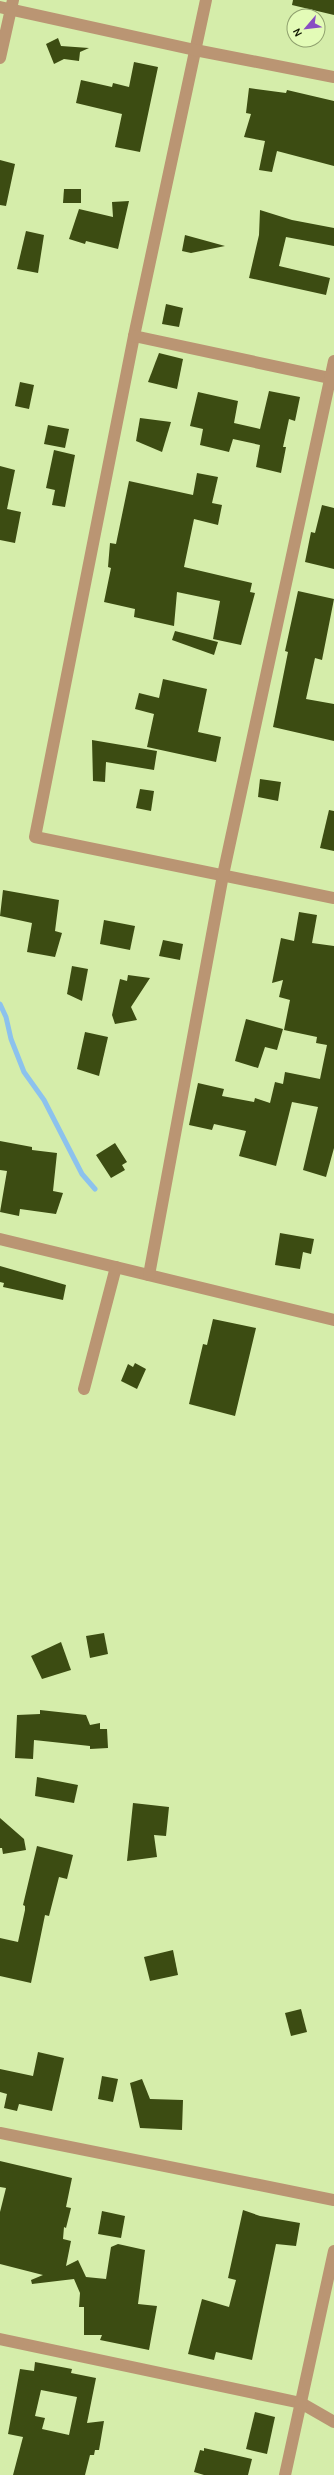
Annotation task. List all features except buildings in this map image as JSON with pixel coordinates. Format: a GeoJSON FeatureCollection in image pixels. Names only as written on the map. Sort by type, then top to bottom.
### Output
{"type":"FeatureCollection","features":[{"type":"Feature","properties":{"kind":"street"},"geometry":{"type":"LineString","coordinates":[[206,0],[134,336],[35,837],[334,898]]}},
{"type":"Feature","properties":{"kind":"street"},"geometry":{"type":"LineString","coordinates":[[0,58],[8,6],[195,50],[334,77]]}},
{"type":"Feature","properties":{"kind":"street"},"geometry":{"type":"LineString","coordinates":[[134,336],[332,379]]}},
{"type":"Feature","properties":{"kind":"street"},"geometry":{"type":"LineString","coordinates":[[149,1275],[223,875],[332,379],[334,361]]}},
{"type":"Feature","properties":{"kind":"street"},"geometry":{"type":"LineString","coordinates":[[0,1239],[334,1320]]}},
{"type":"Feature","properties":{"kind":"street"},"geometry":{"type":"LineString","coordinates":[[84,1389],[116,1267]]}},
{"type":"Feature","properties":{"kind":"street"},"geometry":{"type":"LineString","coordinates":[[0,2133],[334,2200]]}},
{"type":"Feature","properties":{"kind":"street"},"geometry":{"type":"LineString","coordinates":[[285,2475],[334,2251]]}},
{"type":"Feature","properties":{"kind":"street"},"geometry":{"type":"LineString","coordinates":[[0,2339],[301,2402],[334,2422]]}},
{"type":"Feature","properties":{"kind":"waterway"},"geometry":{"type":"LineString","coordinates":[[0,1004],[6,1017],[11,1039],[24,1072],[44,1100],[82,1174],[95,1189]]}}]}
